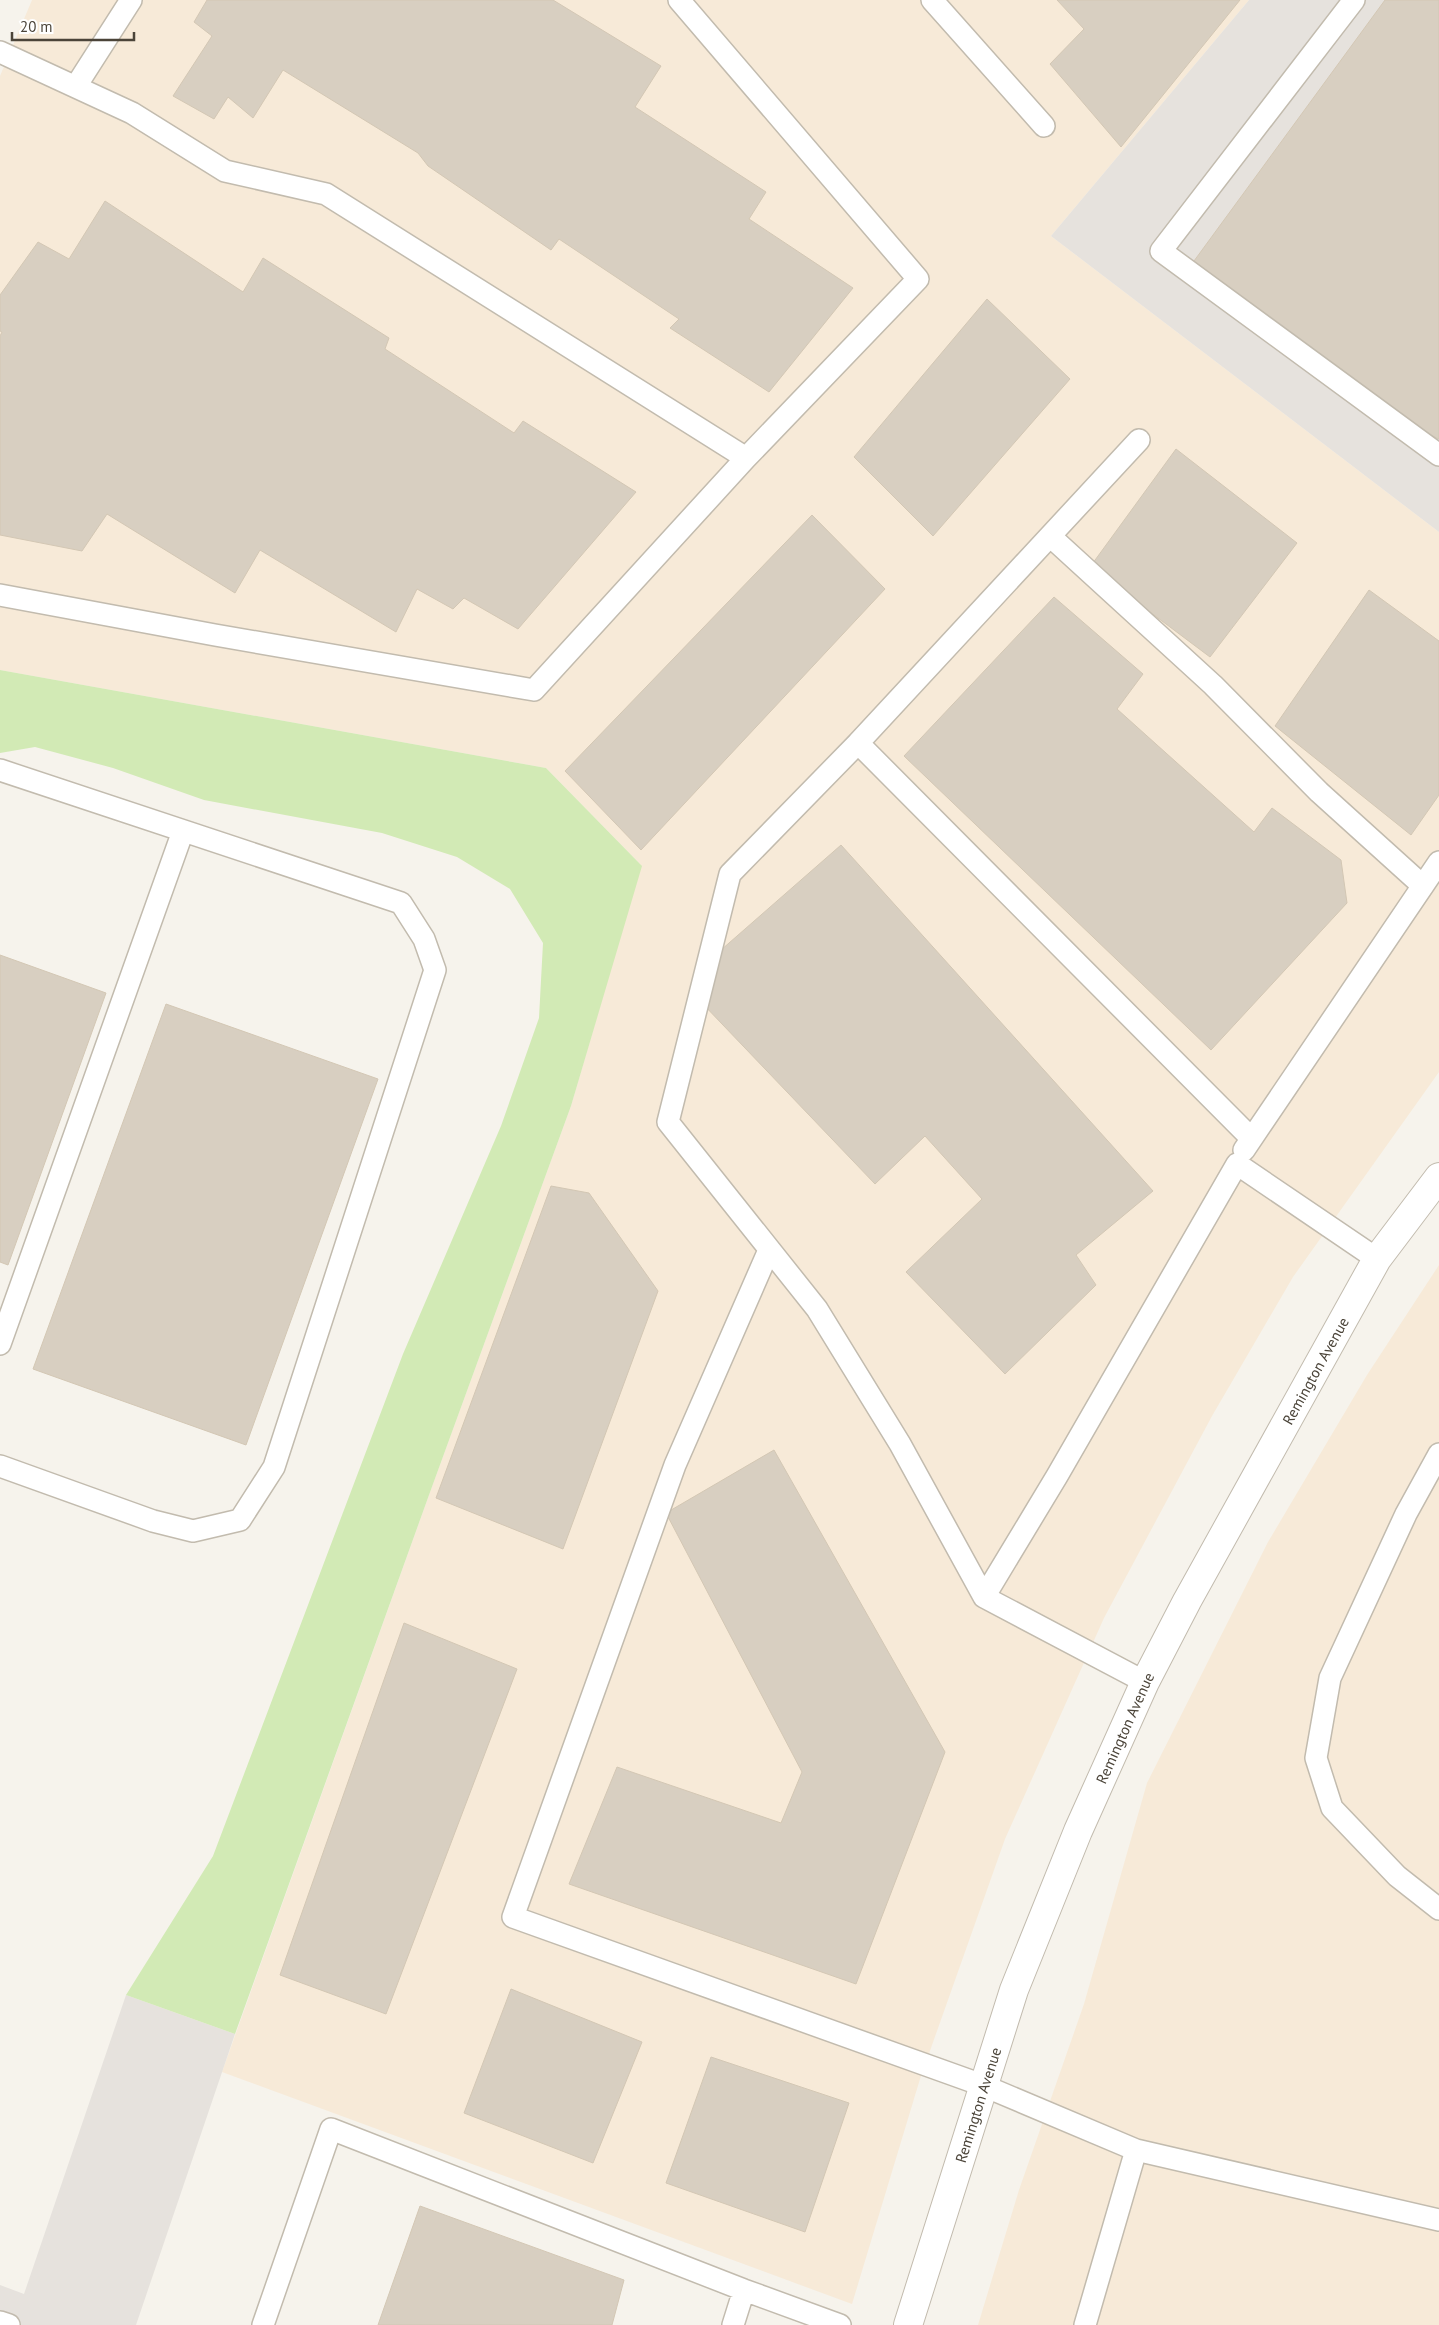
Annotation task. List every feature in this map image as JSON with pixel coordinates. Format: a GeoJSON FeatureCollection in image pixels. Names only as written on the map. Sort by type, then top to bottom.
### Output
{"type":"FeatureCollection","features":[{"type":"Feature","properties":{"kind":"street","name":"Remington Avenue"},"geometry":{"type":"LineString","coordinates":[[908,2325],[982,2085],[1014,1990],[1078,1830],[1144,1682],[1186,1601],[1377,1259],[1439,1177]]}},
{"type":"Feature","properties":{"kind":"lane"},"geometry":{"type":"LineString","coordinates":[[76,86],[131,0]]}},
{"type":"Feature","properties":{"kind":"lane"},"geometry":{"type":"LineString","coordinates":[[0,595],[225,637],[534,690],[746,458],[918,278],[679,0]]}},
{"type":"Feature","properties":{"kind":"lane"},"geometry":{"type":"LineString","coordinates":[[932,0],[1044,126]]}},
{"type":"Feature","properties":{"kind":"lane"},"geometry":{"type":"LineString","coordinates":[[1354,0],[1160,251],[1439,454]]}},
{"type":"Feature","properties":{"kind":"lane"},"geometry":{"type":"LineString","coordinates":[[0,52],[132,113],[224,171],[326,194],[746,458]]}},
{"type":"Feature","properties":{"kind":"lane"},"geometry":{"type":"LineString","coordinates":[[1139,440],[858,743],[730,874],[668,1122],[822,1317],[900,1444],[984,1597],[1144,1682]]}},
{"type":"Feature","properties":{"kind":"lane"},"geometry":{"type":"LineString","coordinates":[[1050,536],[1213,685],[1319,792],[1422,886]]}},
{"type":"Feature","properties":{"kind":"lane"},"geometry":{"type":"LineString","coordinates":[[858,743],[1251,1138]]}},
{"type":"Feature","properties":{"kind":"lane"},"geometry":{"type":"LineString","coordinates":[[0,770],[402,903],[424,939],[435,970],[274,1467],[240,1520],[193,1531],[153,1521],[0,1466]]}},
{"type":"Feature","properties":{"kind":"lane"},"geometry":{"type":"LineString","coordinates":[[0,1344],[182,831]]}},
{"type":"Feature","properties":{"kind":"lane"},"geometry":{"type":"LineString","coordinates":[[984,1597],[1057,1476],[1251,1138],[1439,862]]}},
{"type":"Feature","properties":{"kind":"lane"},"geometry":{"type":"LineString","coordinates":[[1237,1164],[1377,1259]]}},
{"type":"Feature","properties":{"kind":"lane"},"geometry":{"type":"LineString","coordinates":[[769,1250],[675,1466],[513,1917],[982,2085],[1136,2150],[1439,2220]]}},
{"type":"Feature","properties":{"kind":"lane"},"geometry":{"type":"LineString","coordinates":[[1439,1454],[1406,1514],[1330,1678],[1316,1758],[1332,1808],[1397,1876],[1439,1909]]}},
{"type":"Feature","properties":{"kind":"lane"},"geometry":{"type":"LineString","coordinates":[[263,2325],[331,2128],[744,2290],[840,2325]]}},
{"type":"Feature","properties":{"kind":"lane"},"geometry":{"type":"LineString","coordinates":[[1084,2325],[1136,2150]]}},
{"type":"Feature","properties":{"kind":"lane"},"geometry":{"type":"LineString","coordinates":[[733,2325],[744,2290]]}},
{"type":"Feature","properties":{"kind":"lane"},"geometry":{"type":"LineString","coordinates":[[0,2322],[9,2325]]}},
{"type":"Feature","properties":{"kind":"shaded area"},"geometry":{"type":"Polygon","coordinates":[[[32,0],[1249,0],[1051,236],[1439,532],[1439,1072],[1293,1277],[1212,1416],[1104,1618],[1005,1839],[920,2079],[852,2304],[222,2072],[571,1106],[641,865],[546,768],[0,670],[0,76],[32,0]]]}},
{"type":"Feature","properties":{"kind":"shaded area"},"geometry":{"type":"Polygon","coordinates":[[[1249,0],[1439,0],[1439,532],[1051,236],[1249,0]]]}},
{"type":"Feature","properties":{"kind":"shaded area"},"geometry":{"type":"Polygon","coordinates":[[[1439,1265],[1439,2325],[978,2325],[1019,2190],[1084,2004],[1147,1783],[1268,1542],[1367,1375],[1439,1265]]]}},
{"type":"Feature","properties":{"kind":"shaded area"},"geometry":{"type":"Polygon","coordinates":[[[126,1995],[235,2034],[136,2325],[0,2325],[0,2285],[24,2294],[126,1995]]]}},
{"type":"Feature","properties":{"kind":"green space"},"geometry":{"type":"Polygon","coordinates":[[[0,670],[546,768],[642,866],[571,1106],[235,2034],[126,1995],[213,1856],[403,1354],[501,1126],[539,1018],[543,943],[510,889],[457,857],[382,833],[204,800],[113,768],[35,747],[0,753],[0,670]]]}},
{"type":"Feature","properties":{"kind":"building"},"geometry":{"type":"Polygon","coordinates":[[[207,0],[553,0],[661,66],[635,107],[766,192],[749,219],[853,288],[769,392],[670,328],[679,319],[559,239],[551,250],[428,166],[418,153],[283,70],[253,118],[228,97],[214,119],[173,96],[212,36],[194,22],[207,0]]]}},
{"type":"Feature","properties":{"kind":"building"},"geometry":{"type":"Polygon","coordinates":[[[1057,0],[1240,0],[1121,147],[1050,64],[1084,29],[1057,0]]]}},
{"type":"Feature","properties":{"kind":"building"},"geometry":{"type":"Polygon","coordinates":[[[1385,0],[1439,0],[1439,439],[1398,420],[1194,261],[1385,0]]]}},
{"type":"Feature","properties":{"kind":"building"},"geometry":{"type":"Polygon","coordinates":[[[105,201],[243,292],[263,258],[389,338],[385,349],[514,433],[523,421],[636,492],[518,629],[464,598],[453,609],[417,589],[396,632],[260,550],[235,593],[107,514],[82,551],[0,535],[0,336],[2,332],[0,331],[0,295],[38,242],[69,259],[105,201]]]}},
{"type":"Feature","properties":{"kind":"building"},"geometry":{"type":"Polygon","coordinates":[[[987,299],[1070,379],[933,536],[854,457],[987,299]]]}},
{"type":"Feature","properties":{"kind":"building"},"geometry":{"type":"Polygon","coordinates":[[[1176,449],[1297,543],[1210,657],[1090,567],[1176,449]]]}},
{"type":"Feature","properties":{"kind":"building"},"geometry":{"type":"Polygon","coordinates":[[[812,515],[885,589],[641,850],[565,771],[812,515]]]}},
{"type":"Feature","properties":{"kind":"building"},"geometry":{"type":"Polygon","coordinates":[[[1369,590],[1439,641],[1439,795],[1411,835],[1275,726],[1369,590]]]}},
{"type":"Feature","properties":{"kind":"building"},"geometry":{"type":"Polygon","coordinates":[[[1054,597],[1143,674],[1117,709],[1254,832],[1272,808],[1341,860],[1347,903],[1211,1050],[904,756],[1054,597]]]}},
{"type":"Feature","properties":{"kind":"building"},"geometry":{"type":"Polygon","coordinates":[[[841,845],[1153,1191],[1076,1255],[1096,1285],[1005,1374],[906,1272],[982,1199],[925,1136],[875,1184],[701,1002],[721,950],[841,845]]]}},
{"type":"Feature","properties":{"kind":"building"},"geometry":{"type":"Polygon","coordinates":[[[0,955],[106,993],[8,1265],[0,1262],[0,955]]]}},
{"type":"Feature","properties":{"kind":"building"},"geometry":{"type":"Polygon","coordinates":[[[166,1004],[378,1079],[246,1445],[33,1369],[166,1004]]]}},
{"type":"Feature","properties":{"kind":"building"},"geometry":{"type":"Polygon","coordinates":[[[551,1186],[589,1193],[658,1291],[563,1549],[436,1498],[551,1186]]]}},
{"type":"Feature","properties":{"kind":"building"},"geometry":{"type":"Polygon","coordinates":[[[774,1450],[945,1752],[856,1984],[569,1884],[617,1767],[781,1823],[802,1772],[666,1513],[774,1450]]]}},
{"type":"Feature","properties":{"kind":"building"},"geometry":{"type":"Polygon","coordinates":[[[404,1623],[517,1669],[386,2014],[280,1975],[404,1623]]]}},
{"type":"Feature","properties":{"kind":"building"},"geometry":{"type":"Polygon","coordinates":[[[511,1989],[642,2042],[593,2163],[464,2113],[511,1989]]]}},
{"type":"Feature","properties":{"kind":"building"},"geometry":{"type":"Polygon","coordinates":[[[711,2057],[849,2103],[805,2232],[666,2183],[711,2057]]]}},
{"type":"Feature","properties":{"kind":"building"},"geometry":{"type":"Polygon","coordinates":[[[420,2206],[624,2280],[612,2325],[378,2325],[420,2206]]]}}]}
